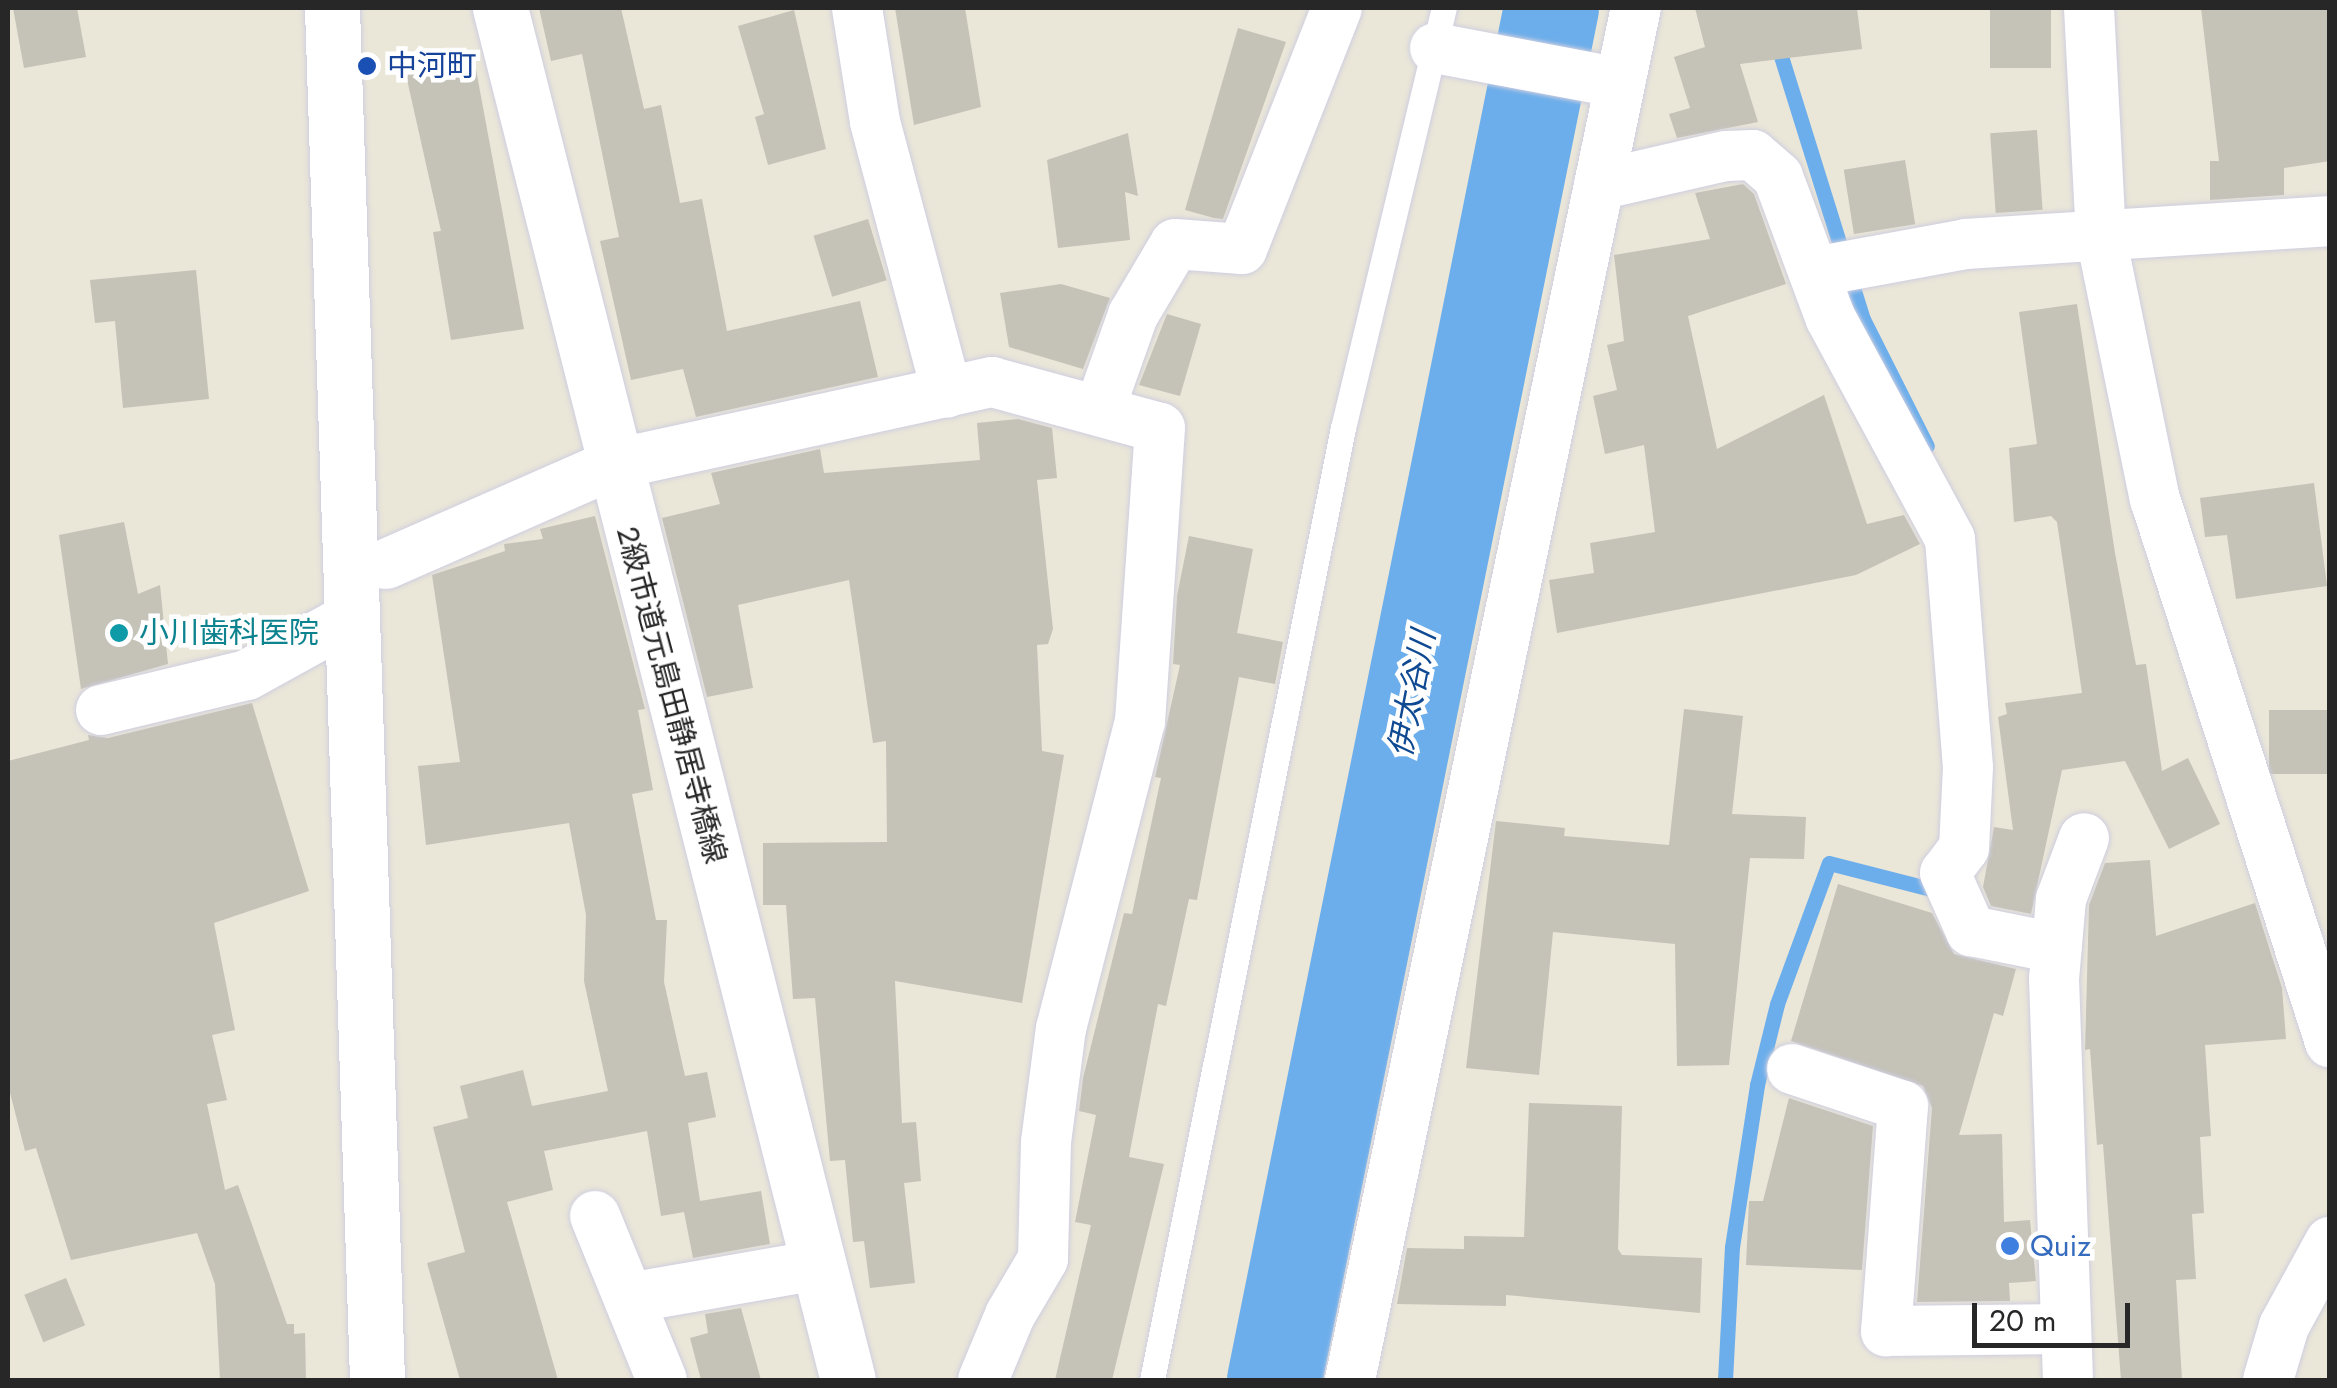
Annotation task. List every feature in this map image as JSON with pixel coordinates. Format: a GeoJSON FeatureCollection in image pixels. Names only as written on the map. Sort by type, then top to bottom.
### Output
{"type":"FeatureCollection","features":[{"type":"Feature","properties":{"kind":"street"},"geometry":{"type":"LineString","coordinates":[[332,8],[377,1380]]}},
{"type":"Feature","properties":{"kind":"street","name":"2級市道元島田静居寺橋線"},"geometry":{"type":"LineString","coordinates":[[500,8],[611,465],[848,1380]]}},
{"type":"Feature","properties":{"kind":"street"},"geometry":{"type":"LineString","coordinates":[[856,8],[875,122],[947,392]]}},
{"type":"Feature","properties":{"kind":"street"},"geometry":{"type":"LineString","coordinates":[[1099,410],[1132,315],[1175,244],[1242,248],[1337,8]]}},
{"type":"Feature","properties":{"kind":"street"},"geometry":{"type":"LineString","coordinates":[[1350,1380],[1636,8]]}},
{"type":"Feature","properties":{"kind":"street"},"geometry":{"type":"LineString","coordinates":[[2089,8],[2101,237],[2155,499],[2330,1042]]}},
{"type":"Feature","properties":{"kind":"street"},"geometry":{"type":"LineString","coordinates":[[1440,28],[1620,82]]}},
{"type":"Feature","properties":{"kind":"street"},"geometry":{"type":"LineString","coordinates":[[1599,185],[1753,155],[1778,177],[1830,317],[1950,538],[1968,767],[1964,848],[1945,873],[1970,931],[2056,948]]}},
{"type":"Feature","properties":{"kind":"street"},"geometry":{"type":"LineString","coordinates":[[1814,272],[1966,244],[2330,221]]}},
{"type":"Feature","properties":{"kind":"street"},"geometry":{"type":"LineString","coordinates":[[386,564],[611,465],[992,382],[1160,428],[1140,722],[1061,1028],[1046,1142],[1043,1259],[983,1380]]}},
{"type":"Feature","properties":{"kind":"street"},"geometry":{"type":"LineString","coordinates":[[100,710],[247,675],[352,618]]}},
{"type":"Feature","properties":{"kind":"street"},"geometry":{"type":"LineString","coordinates":[[2068,1380],[2056,948],[2060,898],[2084,838]]}},
{"type":"Feature","properties":{"kind":"street"},"geometry":{"type":"LineString","coordinates":[[1792,1069],[1903,1106],[1886,1331],[2066,1329]]}},
{"type":"Feature","properties":{"kind":"street"},"geometry":{"type":"LineString","coordinates":[[594,1216],[662,1380]]}},
{"type":"Feature","properties":{"kind":"street"},"geometry":{"type":"LineString","coordinates":[[2268,1380],[2284,1326],[2330,1242]]}},
{"type":"Feature","properties":{"kind":"street"},"geometry":{"type":"LineString","coordinates":[[629,1298],[818,1264]]}},
{"type":"Feature","properties":{"kind":"lane"},"geometry":{"type":"LineString","coordinates":[[1152,1380],[1343,428],[1440,28]]}},
{"type":"Feature","properties":{"kind":"building"},"geometry":{"type":"Polygon","coordinates":[[[13,8],[77,8],[86,57],[24,68],[13,8]]]}},
{"type":"Feature","properties":{"kind":"building"},"geometry":{"type":"Polygon","coordinates":[[[539,8],[621,8],[644,109],[661,105],[680,203],[702,199],[727,331],[860,301],[878,377],[696,417],[683,369],[631,380],[600,241],[619,237],[582,54],[551,61],[539,8]]]}},
{"type":"Feature","properties":{"kind":"building"},"geometry":{"type":"Polygon","coordinates":[[[895,8],[965,8],[981,107],[914,125],[895,8]]]}},
{"type":"Feature","properties":{"kind":"building"},"geometry":{"type":"Polygon","coordinates":[[[1695,8],[1857,8],[1862,49],[1740,64],[1758,122],[1677,138],[1669,114],[1690,108],[1674,57],[1705,47],[1695,8]]]}},
{"type":"Feature","properties":{"kind":"building"},"geometry":{"type":"Polygon","coordinates":[[[1990,8],[2051,8],[2051,68],[1990,68],[1990,8]]]}},
{"type":"Feature","properties":{"kind":"building"},"geometry":{"type":"Polygon","coordinates":[[[2201,8],[2330,8],[2330,161],[2284,168],[2284,195],[2210,200],[2210,161],[2219,161],[2201,8]]]}},
{"type":"Feature","properties":{"kind":"building"},"geometry":{"type":"Polygon","coordinates":[[[794,10],[826,149],[768,165],[755,117],[764,114],[738,26],[794,10]]]}},
{"type":"Feature","properties":{"kind":"building"},"geometry":{"type":"Polygon","coordinates":[[[1238,28],[1286,42],[1223,219],[1185,210],[1238,28]]]}},
{"type":"Feature","properties":{"kind":"building"},"geometry":{"type":"Polygon","coordinates":[[[475,64],[524,329],[451,340],[433,232],[441,231],[406,75],[475,64]]]}},
{"type":"Feature","properties":{"kind":"building"},"geometry":{"type":"Polygon","coordinates":[[[2037,130],[2043,210],[1996,213],[1990,133],[2037,130]]]}},
{"type":"Feature","properties":{"kind":"building"},"geometry":{"type":"Polygon","coordinates":[[[1128,133],[1138,196],[1125,192],[1130,240],[1058,248],[1047,160],[1128,133]]]}},
{"type":"Feature","properties":{"kind":"building"},"geometry":{"type":"Polygon","coordinates":[[[1905,160],[1915,224],[1854,234],[1844,170],[1905,160]]]}},
{"type":"Feature","properties":{"kind":"building"},"geometry":{"type":"Polygon","coordinates":[[[1743,184],[1754,194],[1786,284],[1688,316],[1717,449],[1824,395],[1867,524],[1904,515],[1920,544],[1856,575],[1557,633],[1549,580],[1594,573],[1590,543],[1655,532],[1644,445],[1605,454],[1593,396],[1617,390],[1607,345],[1624,341],[1614,255],[1710,239],[1695,193],[1743,184]]]}},
{"type":"Feature","properties":{"kind":"building"},"geometry":{"type":"Polygon","coordinates":[[[868,219],[887,280],[832,297],[813,236],[868,219]]]}},
{"type":"Feature","properties":{"kind":"building"},"geometry":{"type":"Polygon","coordinates":[[[196,270],[209,399],[123,408],[115,321],[95,323],[90,280],[196,270]]]}},
{"type":"Feature","properties":{"kind":"building"},"geometry":{"type":"Polygon","coordinates":[[[1061,284],[1110,298],[1083,369],[1009,347],[1000,293],[1061,284]]]}},
{"type":"Feature","properties":{"kind":"building"},"geometry":{"type":"Polygon","coordinates":[[[2077,304],[2115,553],[2136,665],[2146,664],[2162,771],[2188,758],[2220,824],[2169,849],[2125,761],[2062,770],[2031,914],[1991,906],[1983,887],[1994,827],[2013,830],[1998,717],[2007,714],[2005,703],[2082,693],[2057,522],[2051,516],[2014,522],[2009,448],[2037,444],[2019,312],[2077,304]]]}},
{"type":"Feature","properties":{"kind":"building"},"geometry":{"type":"Polygon","coordinates":[[[1167,314],[1201,324],[1180,396],[1139,385],[1167,314]]]}},
{"type":"Feature","properties":{"kind":"building"},"geometry":{"type":"Polygon","coordinates":[[[1018,419],[1052,428],[1057,478],[1037,480],[1053,629],[1048,644],[1037,645],[1042,751],[1064,755],[1022,1003],[895,981],[902,1123],[916,1122],[921,1181],[904,1183],[915,1283],[870,1288],[864,1241],[853,1242],[845,1160],[830,1161],[815,998],[793,999],[786,905],[763,905],[763,843],[887,842],[886,741],[873,743],[849,580],[738,605],[753,688],[707,697],[662,518],[720,504],[711,473],[820,449],[824,473],[980,460],[977,423],[1018,419]]]}},
{"type":"Feature","properties":{"kind":"building"},"geometry":{"type":"Polygon","coordinates":[[[2314,483],[2327,586],[2236,599],[2227,535],[2205,537],[2200,498],[2314,483]]]}},
{"type":"Feature","properties":{"kind":"building"},"geometry":{"type":"Polygon","coordinates":[[[595,516],[645,709],[638,710],[653,790],[632,794],[656,920],[667,920],[664,982],[685,1076],[707,1072],[716,1117],[688,1123],[700,1201],[761,1191],[770,1244],[693,1258],[684,1212],[661,1216],[647,1131],[544,1151],[553,1190],[507,1202],[558,1380],[460,1380],[427,1263],[465,1252],[433,1127],[468,1118],[460,1086],[523,1070],[532,1106],[608,1091],[584,981],[586,915],[569,823],[426,845],[418,766],[460,762],[432,575],[505,551],[504,544],[543,539],[540,529],[595,516]]]}},
{"type":"Feature","properties":{"kind":"building","name":"小川歯科医院"},"geometry":{"type":"Polygon","coordinates":[[[124,522],[138,594],[160,585],[168,664],[81,689],[59,535],[124,522]]]}},
{"type":"Feature","properties":{"kind":"building"},"geometry":{"type":"Polygon","coordinates":[[[1189,536],[1253,549],[1237,633],[1283,642],[1275,684],[1239,677],[1197,900],[1189,899],[1166,1006],[1158,1004],[1129,1157],[1164,1164],[1112,1380],[1055,1380],[1091,1225],[1075,1222],[1096,1115],[1079,1111],[1083,1078],[1124,913],[1132,914],[1161,778],[1155,777],[1180,665],[1173,664],[1177,596],[1189,536]]]}},
{"type":"Feature","properties":{"kind":"building"},"geometry":{"type":"Polygon","coordinates":[[[252,703],[309,891],[214,923],[235,1030],[212,1035],[227,1100],[207,1104],[225,1190],[238,1185],[287,1324],[294,1324],[294,1334],[305,1333],[306,1380],[220,1380],[215,1284],[197,1233],[71,1260],[36,1148],[25,1151],[8,1085],[8,761],[89,740],[88,735],[108,738],[252,703]]]}},
{"type":"Feature","properties":{"kind":"building"},"geometry":{"type":"Polygon","coordinates":[[[1684,709],[1743,716],[1732,814],[1806,817],[1804,859],[1750,858],[1729,1065],[1677,1066],[1675,944],[1553,932],[1539,1075],[1466,1068],[1496,821],[1565,828],[1564,836],[1669,845],[1684,709]]]}},
{"type":"Feature","properties":{"kind":"building"},"geometry":{"type":"Polygon","coordinates":[[[2269,710],[2330,710],[2330,774],[2269,774],[2269,710]]]}},
{"type":"Feature","properties":{"kind":"building"},"geometry":{"type":"Polygon","coordinates":[[[2150,860],[2156,936],[2255,903],[2282,988],[2286,1039],[2205,1045],[2211,1136],[2200,1137],[2204,1213],[2192,1214],[2196,1279],[2176,1280],[2182,1380],[2121,1380],[2103,1144],[2097,1145],[2090,1049],[2085,1050],[2089,905],[2105,863],[2150,860]]]}},
{"type":"Feature","properties":{"kind":"building"},"geometry":{"type":"Polygon","coordinates":[[[1838,884],[1932,913],[1954,954],[2016,969],[2003,1016],[1994,1013],[1959,1135],[2002,1134],[2004,1222],[2030,1220],[2036,1281],[2009,1283],[2010,1301],[1917,1302],[1932,1108],[1923,1086],[1791,1041],[1838,884]]]}},
{"type":"Feature","properties":{"kind":"building"},"geometry":{"type":"Polygon","coordinates":[[[1789,1098],[1873,1126],[1862,1270],[1746,1265],[1749,1201],[1763,1201],[1789,1098]]]}},
{"type":"Feature","properties":{"kind":"building"},"geometry":{"type":"Polygon","coordinates":[[[1529,1103],[1622,1106],[1618,1249],[1622,1255],[1702,1258],[1700,1313],[1506,1295],[1506,1306],[1397,1304],[1407,1248],[1464,1249],[1464,1236],[1524,1237],[1529,1103]]]}},
{"type":"Feature","properties":{"kind":"building"},"geometry":{"type":"Polygon","coordinates":[[[66,1278],[85,1325],[43,1342],[24,1295],[66,1278]]]}},
{"type":"Feature","properties":{"kind":"building"},"geometry":{"type":"Polygon","coordinates":[[[741,1308],[761,1380],[701,1380],[690,1338],[708,1333],[705,1314],[741,1308]]]}},
{"type":"Feature","properties":{"kind":"waterway","name":"伊太谷川"},"geometry":{"type":"LineString","coordinates":[[1274,1380],[1551,8]]}},
{"type":"Feature","properties":{"kind":"waterway"},"geometry":{"type":"LineString","coordinates":[[1766,8],[1863,319],[1927,446]]}},
{"type":"Feature","properties":{"kind":"waterway"},"geometry":{"type":"LineString","coordinates":[[1725,1380],[1732,1247],[1757,1085],[1777,1004],[1829,863],[1931,889],[1944,884]]}},
{"type":"Feature","properties":{"kind":"place","name":"中河町"},"geometry":{"type":"Point","coordinates":[367,66]}},
{"type":"Feature","properties":{"kind":"place","name":"小川歯科医院"},"geometry":{"type":"Point","coordinates":[119,633]}},
{"type":"Feature","properties":{"kind":"place","name":"Quiz"},"geometry":{"type":"Point","coordinates":[2010,1246]}}]}
